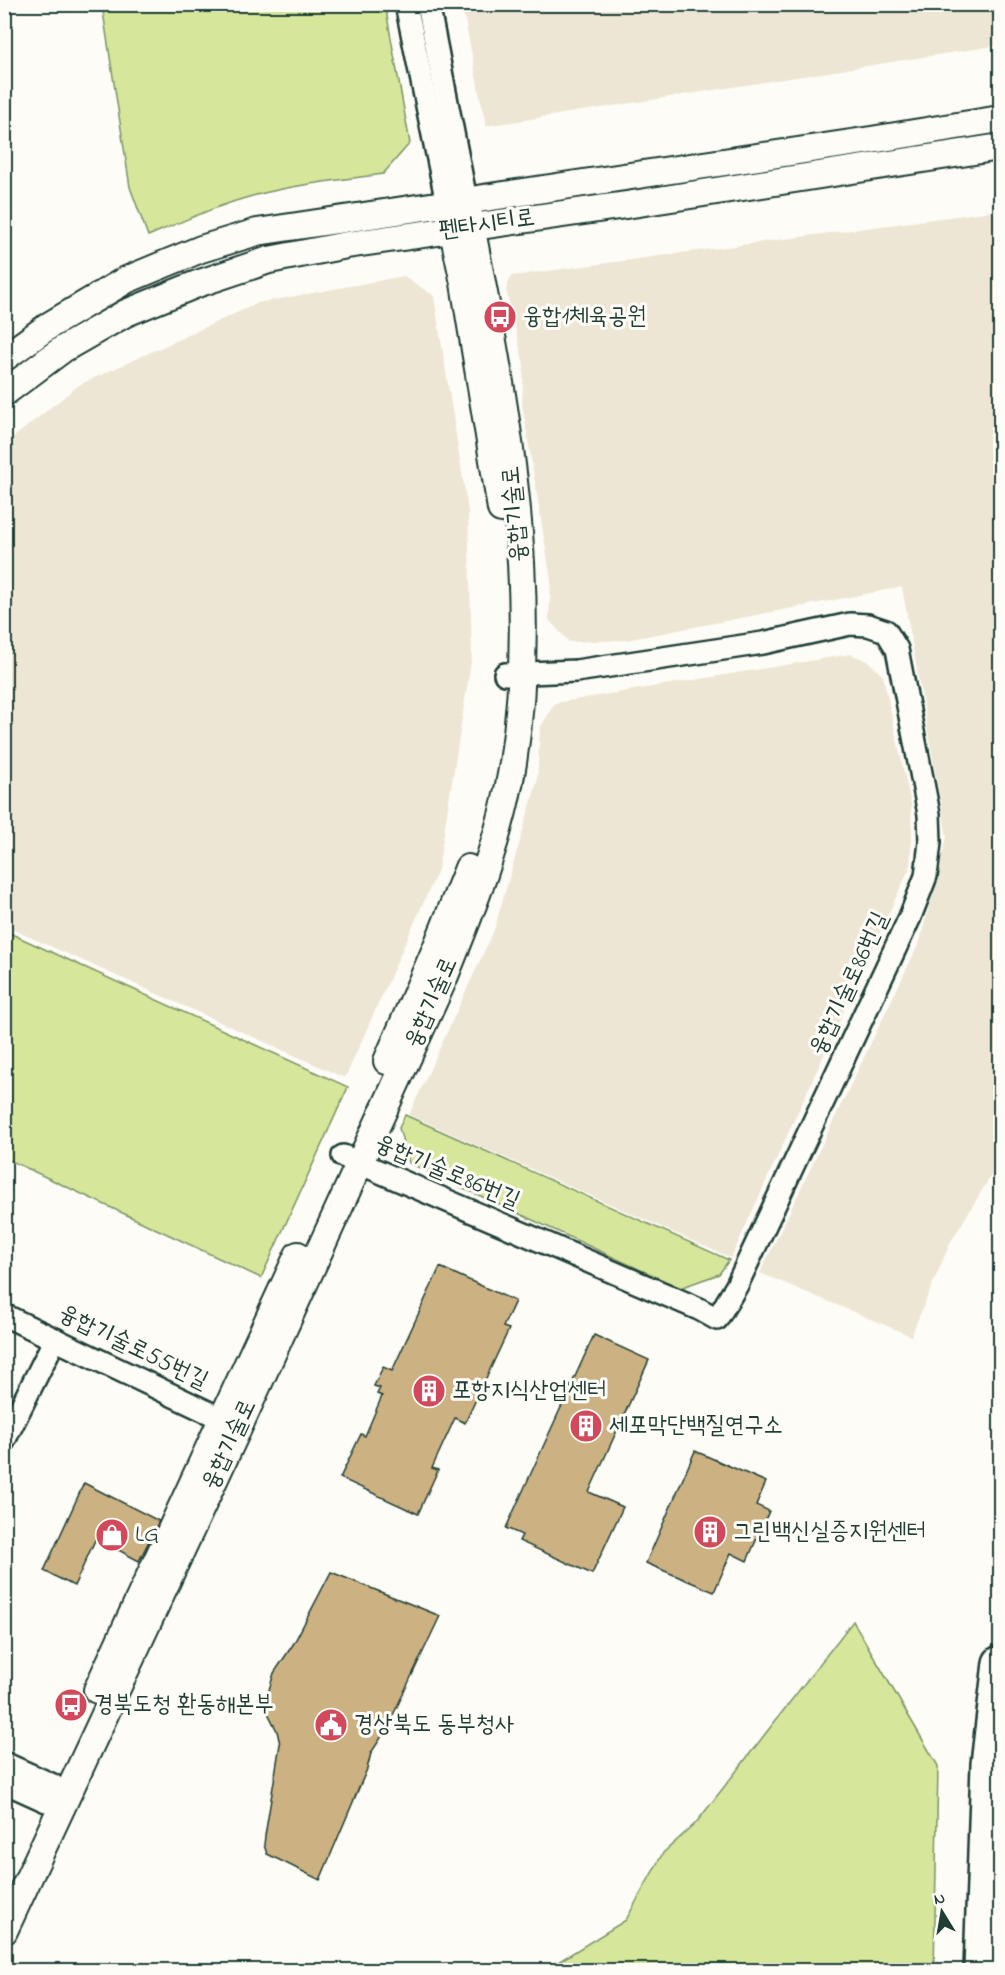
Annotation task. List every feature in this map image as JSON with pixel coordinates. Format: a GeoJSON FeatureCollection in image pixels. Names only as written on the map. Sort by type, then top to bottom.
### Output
{"type":"FeatureCollection","features":[{"type":"Feature","properties":{"kind":"main road"},"geometry":{"type":"LineString","coordinates":[[981,1971],[988,1764],[1000,1663]]}},
{"type":"Feature","properties":{"kind":"street","name":"융합기술로"},"geometry":{"type":"LineString","coordinates":[[406,4],[457,202]]}},
{"type":"Feature","properties":{"kind":"street","name":"융합기술로"},"geometry":{"type":"LineString","coordinates":[[4,1892],[55,1796],[351,1159],[463,883],[483,820],[524,621],[518,512],[498,367],[457,202],[428,4]]}},
{"type":"Feature","properties":{"kind":"street","name":"펜타시티로"},"geometry":{"type":"LineString","coordinates":[[4,358],[51,325],[126,280],[201,249],[257,232],[871,140],[1000,118]]}},
{"type":"Feature","properties":{"kind":"street","name":"펜타시티로"},"geometry":{"type":"LineString","coordinates":[[4,393],[63,349],[126,313],[197,284],[269,260],[347,245],[1000,147]]}},
{"type":"Feature","properties":{"kind":"street","name":"융합기술로86번길"},"geometry":{"type":"LineString","coordinates":[[351,1159],[699,1309],[717,1319],[737,1285],[910,917],[926,876],[930,842],[929,814],[897,649],[886,631],[868,625],[850,624],[763,643],[576,671],[514,674]]}},
{"type":"Feature","properties":{"kind":"street","name":"융합기술로55번길"},"geometry":{"type":"LineString","coordinates":[[4,1315],[230,1423]]}},
{"type":"Feature","properties":{"kind":"street"},"geometry":{"type":"LineString","coordinates":[[4,1441],[55,1339]]}},
{"type":"Feature","properties":{"kind":"street"},"geometry":{"type":"LineString","coordinates":[[4,1763],[55,1796]]}},
{"type":"Feature","properties":{"kind":"street"},"geometry":{"type":"LineString","coordinates":[[4,1782],[55,1796]]}},
{"type":"Feature","properties":{"kind":"street","name":"융합기술로"},"geometry":{"type":"LineString","coordinates":[[4,1931],[55,1796]]}},
{"type":"Feature","properties":{"kind":"shaded area"},"geometry":{"type":"Polygon","coordinates":[[[462,5],[1000,5],[1000,45],[486,126],[462,5]]]}},
{"type":"Feature","properties":{"kind":"shaded area"},"geometry":{"type":"Polygon","coordinates":[[[1000,210],[1000,1161],[950,1243],[911,1336],[760,1273],[920,941],[947,837],[902,587],[626,640],[569,642],[549,620],[551,581],[522,403],[524,365],[506,290],[511,276],[1000,210]]]}},
{"type":"Feature","properties":{"kind":"shaded area"},"geometry":{"type":"Polygon","coordinates":[[[404,276],[434,296],[468,511],[472,656],[438,870],[345,1078],[5,926],[5,444],[79,385],[258,303],[404,276]]]}},
{"type":"Feature","properties":{"kind":"shaded area"},"geometry":{"type":"Polygon","coordinates":[[[851,654],[869,662],[883,676],[911,804],[910,867],[731,1258],[409,1115],[494,930],[537,782],[540,728],[555,703],[851,654]]]}},
{"type":"Feature","properties":{"kind":"green space"},"geometry":{"type":"Polygon","coordinates":[[[102,5],[385,5],[410,143],[383,174],[303,185],[256,195],[214,208],[148,236],[130,187],[102,5]]]}},
{"type":"Feature","properties":{"kind":"green space"},"geometry":{"type":"Polygon","coordinates":[[[5,931],[348,1087],[261,1278],[5,1158],[5,931]]]}},
{"type":"Feature","properties":{"kind":"green space"},"geometry":{"type":"Polygon","coordinates":[[[405,1115],[729,1260],[719,1274],[680,1288],[409,1163],[399,1128],[405,1115]]]}},
{"type":"Feature","properties":{"kind":"green space"},"geometry":{"type":"Polygon","coordinates":[[[853,1621],[938,1766],[934,1970],[545,1970],[626,1920],[663,1853],[696,1823],[853,1621]]]}},
{"type":"Feature","properties":{"kind":"building","name":"포항지식산업센터"},"geometry":{"type":"Polygon","coordinates":[[[440,1267],[515,1301],[503,1327],[509,1329],[465,1423],[455,1418],[432,1468],[438,1470],[418,1514],[340,1478],[361,1434],[365,1436],[382,1396],[377,1394],[380,1388],[374,1386],[383,1367],[392,1371],[440,1267]]]}},
{"type":"Feature","properties":{"kind":"building","name":"세포막단백질연구소"},"geometry":{"type":"Polygon","coordinates":[[[594,1335],[649,1360],[589,1492],[623,1507],[592,1574],[519,1541],[522,1535],[506,1528],[594,1335]]]}},
{"type":"Feature","properties":{"kind":"building","name":"그린백신실증지원센터"},"geometry":{"type":"Polygon","coordinates":[[[695,1451],[766,1482],[756,1505],[769,1511],[747,1561],[731,1553],[714,1592],[646,1563],[695,1451]]]}},
{"type":"Feature","properties":{"kind":"building"},"geometry":{"type":"Polygon","coordinates":[[[84,1483],[159,1521],[139,1561],[96,1538],[74,1586],[44,1571],[84,1483]]]}},
{"type":"Feature","properties":{"kind":"building","name":"경상북도 동부청사"},"geometry":{"type":"Polygon","coordinates":[[[331,1572],[440,1616],[386,1730],[371,1753],[367,1769],[320,1880],[267,1854],[264,1845],[280,1744],[277,1731],[267,1711],[266,1700],[274,1673],[294,1643],[331,1572]]]}},
{"type":"Feature","properties":{"kind":"place","name":"융합1체육공원"},"geometry":{"type":"Point","coordinates":[500,317]}},
{"type":"Feature","properties":{"kind":"place","name":"포항지식산업센터"},"geometry":{"type":"Point","coordinates":[429,1391]}},
{"type":"Feature","properties":{"kind":"place","name":"세포막단백질연구소"},"geometry":{"type":"Point","coordinates":[586,1426]}},
{"type":"Feature","properties":{"kind":"place","name":"그린백신실증지원센터"},"geometry":{"type":"Point","coordinates":[710,1532]}},
{"type":"Feature","properties":{"kind":"place","name":"LG"},"geometry":{"type":"Point","coordinates":[112,1535]}},
{"type":"Feature","properties":{"kind":"place","name":"경북도청 환동해본부"},"geometry":{"type":"Point","coordinates":[71,1705]}},
{"type":"Feature","properties":{"kind":"place","name":"경상북도 동부청사"},"geometry":{"type":"Point","coordinates":[331,1725]}}]}
